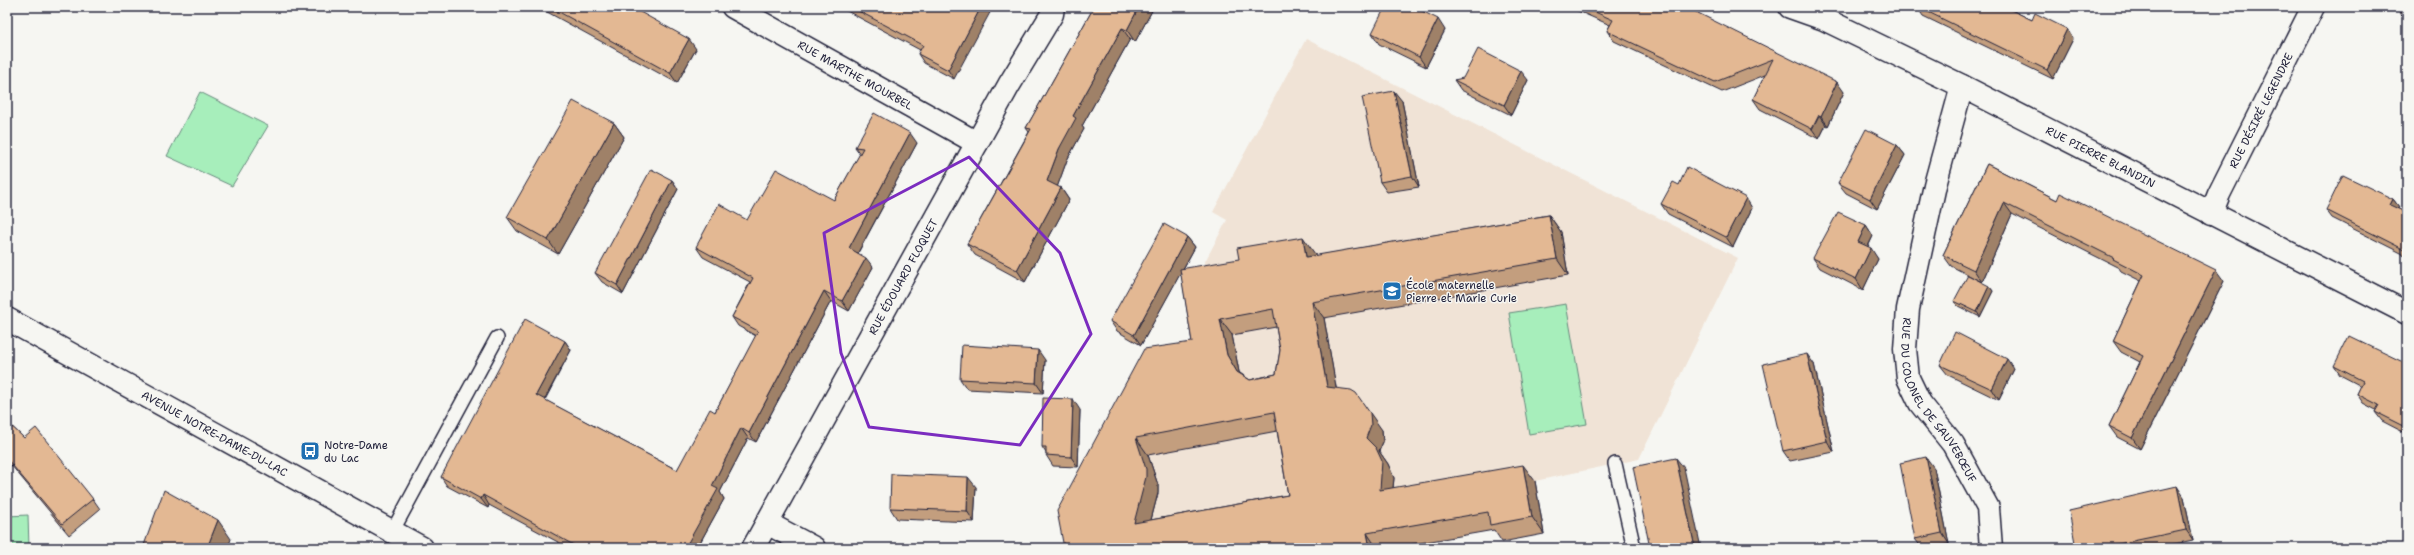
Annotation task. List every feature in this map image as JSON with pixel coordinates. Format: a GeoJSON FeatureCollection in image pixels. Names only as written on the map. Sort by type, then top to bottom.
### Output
{"type":"FeatureCollection","features":[{"type":"Feature","properties":{"kind":"street","name":"RUE MARTHE MOURBEL"},"geometry":{"type":"LineString","coordinates":[[733,7],[977,143]]}},
{"type":"Feature","properties":{"kind":"street","name":"RUE ÉDOUARD FLOQUET"},"geometry":{"type":"LineString","coordinates":[[753,548],[977,143],[1052,14],[1053,7]]}},
{"type":"Feature","properties":{"kind":"street","name":"RUE PIERRE BLANDIN"},"geometry":{"type":"LineString","coordinates":[[1790,7],[1824,19],[1962,86],[2407,313]]}},
{"type":"Feature","properties":{"kind":"street","name":"RUE DÉSIRÉ LEGENDRE"},"geometry":{"type":"LineString","coordinates":[[2211,214],[2219,194],[2313,7]]}},
{"type":"Feature","properties":{"kind":"street","name":"RUE DU COLONEL DE SAUVEBŒUF"},"geometry":{"type":"LineString","coordinates":[[1962,86],[1908,309],[1904,349],[1908,378],[1920,403],[1953,444],[1988,508],[1991,548]]}},
{"type":"Feature","properties":{"kind":"street","name":"AVENUE NOTRE-DAME-DU-LAC"},"geometry":{"type":"LineString","coordinates":[[7,319],[422,548]]}},
{"type":"Feature","properties":{"kind":"street"},"geometry":{"type":"LineString","coordinates":[[767,523],[814,548]]}},
{"type":"Feature","properties":{"kind":"lane"},"geometry":{"type":"LineString","coordinates":[[392,532],[497,338]]}},
{"type":"Feature","properties":{"kind":"lane"},"geometry":{"type":"LineString","coordinates":[[1615,464],[1634,548]]}},
{"type":"Feature","properties":{"kind":"highlighted area"},"geometry":{"type":"Polygon","coordinates":[[[969,157],[1060,253],[1091,334],[1020,445],[869,427],[841,353],[824,233],[969,157]]]}},
{"type":"Feature","properties":{"kind":"shaded area"},"geometry":{"type":"Polygon","coordinates":[[[1306,39],[1738,258],[1639,459],[1535,481],[1544,534],[1502,542],[1499,529],[1391,548],[1072,548],[1203,358],[1192,286],[1227,220],[1213,212],[1306,39]]]}},
{"type":"Feature","properties":{"kind":"green space"},"geometry":{"type":"Polygon","coordinates":[[[200,92],[268,126],[232,186],[167,156],[200,92]]]}},
{"type":"Feature","properties":{"kind":"green space"},"geometry":{"type":"Polygon","coordinates":[[[1566,304],[1587,424],[1529,434],[1509,313],[1566,304]]]}},
{"type":"Feature","properties":{"kind":"green space"},"geometry":{"type":"Polygon","coordinates":[[[28,515],[29,548],[7,548],[7,516],[28,515]]]}},
{"type":"Feature","properties":{"kind":"building"},"geometry":{"type":"Polygon","coordinates":[[[550,7],[631,7],[689,39],[670,73],[550,7]]]}},
{"type":"Feature","properties":{"kind":"building"},"geometry":{"type":"Polygon","coordinates":[[[851,7],[981,7],[948,70],[918,54],[923,45],[851,7]]]}},
{"type":"Feature","properties":{"kind":"building"},"geometry":{"type":"Polygon","coordinates":[[[1094,7],[1139,7],[1127,30],[1122,28],[1073,116],[1076,118],[1059,149],[1047,181],[1061,188],[1017,270],[967,244],[1031,129],[1026,128],[1094,7]]]}},
{"type":"Feature","properties":{"kind":"building"},"geometry":{"type":"Polygon","coordinates":[[[1385,7],[1414,7],[1438,19],[1419,57],[1372,33],[1385,7]]]}},
{"type":"Feature","properties":{"kind":"building"},"geometry":{"type":"Polygon","coordinates":[[[1584,7],[1686,7],[1837,82],[1821,116],[1819,115],[1812,129],[1753,99],[1773,59],[1715,82],[1607,31],[1613,20],[1584,7]]]}},
{"type":"Feature","properties":{"kind":"building"},"geometry":{"type":"Polygon","coordinates":[[[1918,7],[2005,7],[2032,20],[2035,13],[2067,29],[2047,70],[1918,7]]]}},
{"type":"Feature","properties":{"kind":"building"},"geometry":{"type":"Polygon","coordinates":[[[2402,7],[2407,7],[2407,16],[2400,12],[2402,7]]]}},
{"type":"Feature","properties":{"kind":"building"},"geometry":{"type":"Polygon","coordinates":[[[1478,49],[1521,71],[1504,105],[1454,80],[1463,78],[1478,49]]]}},
{"type":"Feature","properties":{"kind":"building"},"geometry":{"type":"Polygon","coordinates":[[[1394,91],[1412,176],[1380,182],[1362,97],[1394,91]]]}},
{"type":"Feature","properties":{"kind":"building"},"geometry":{"type":"Polygon","coordinates":[[[573,101],[614,123],[548,240],[507,217],[573,101]]]}},
{"type":"Feature","properties":{"kind":"building"},"geometry":{"type":"Polygon","coordinates":[[[874,113],[910,133],[849,248],[866,258],[842,301],[824,291],[749,433],[741,428],[712,486],[718,489],[685,548],[579,548],[483,495],[481,499],[441,477],[525,319],[565,341],[536,395],[677,470],[710,409],[715,412],[758,331],[732,317],[753,278],[696,247],[719,204],[747,220],[776,169],[834,200],[863,148],[855,147],[874,113]]]}},
{"type":"Feature","properties":{"kind":"building"},"geometry":{"type":"Polygon","coordinates":[[[1866,129],[1897,145],[1870,199],[1838,183],[1866,129]]]}},
{"type":"Feature","properties":{"kind":"building"},"geometry":{"type":"Polygon","coordinates":[[[1987,164],[2057,200],[2060,193],[2216,270],[2132,438],[2109,426],[2143,356],[2113,341],[2144,275],[2113,259],[2114,258],[2004,203],[1974,270],[1943,255],[1987,164]]]}},
{"type":"Feature","properties":{"kind":"building"},"geometry":{"type":"Polygon","coordinates":[[[1687,167],[1746,198],[1726,237],[1661,204],[1673,182],[1679,185],[1687,167]]]}},
{"type":"Feature","properties":{"kind":"building"},"geometry":{"type":"Polygon","coordinates":[[[651,169],[672,180],[617,285],[595,273],[651,169]]]}},
{"type":"Feature","properties":{"kind":"building"},"geometry":{"type":"Polygon","coordinates":[[[2343,175],[2393,199],[2390,205],[2407,213],[2407,251],[2326,210],[2343,175]]]}},
{"type":"Feature","properties":{"kind":"building"},"geometry":{"type":"Polygon","coordinates":[[[1838,212],[1866,225],[1858,242],[1871,248],[1856,279],[1813,258],[1838,212]]]}},
{"type":"Feature","properties":{"kind":"building"},"geometry":{"type":"Polygon","coordinates":[[[1549,215],[1557,259],[1312,302],[1327,387],[1351,390],[1356,393],[1370,413],[1371,425],[1366,438],[1376,448],[1382,461],[1380,490],[1523,465],[1532,517],[1490,525],[1488,512],[1367,533],[1370,548],[1064,548],[1057,511],[1144,349],[1192,342],[1180,269],[1239,259],[1237,248],[1303,237],[1306,257],[1549,215]],[[1273,309],[1220,319],[1227,355],[1237,372],[1250,380],[1276,374],[1280,350],[1273,309]],[[1274,412],[1136,438],[1146,469],[1146,477],[1134,523],[1288,495],[1274,412]]]}},
{"type":"Feature","properties":{"kind":"building"},"geometry":{"type":"Polygon","coordinates":[[[1164,224],[1187,237],[1134,335],[1110,321],[1164,224]]]}},
{"type":"Feature","properties":{"kind":"building"},"geometry":{"type":"Polygon","coordinates":[[[1968,275],[1989,286],[1977,312],[1954,301],[1968,275]]]}},
{"type":"Feature","properties":{"kind":"building"},"geometry":{"type":"Polygon","coordinates":[[[1955,332],[2007,359],[1992,389],[1940,365],[1955,332]]]}},
{"type":"Feature","properties":{"kind":"building"},"geometry":{"type":"Polygon","coordinates":[[[2349,336],[2407,364],[2407,428],[2375,412],[2379,405],[2357,394],[2363,381],[2334,366],[2349,336]]]}},
{"type":"Feature","properties":{"kind":"building"},"geometry":{"type":"Polygon","coordinates":[[[962,345],[1038,350],[1036,383],[960,379],[962,345]]]}},
{"type":"Feature","properties":{"kind":"building"},"geometry":{"type":"Polygon","coordinates":[[[1807,354],[1827,441],[1783,451],[1763,364],[1807,354]]]}},
{"type":"Feature","properties":{"kind":"building"},"geometry":{"type":"Polygon","coordinates":[[[1043,398],[1073,399],[1071,457],[1046,455],[1046,447],[1042,447],[1043,398]]]}},
{"type":"Feature","properties":{"kind":"building"},"geometry":{"type":"Polygon","coordinates":[[[7,422],[24,438],[36,428],[93,499],[62,524],[7,459],[7,422]]]}},
{"type":"Feature","properties":{"kind":"building"},"geometry":{"type":"Polygon","coordinates":[[[1926,457],[1942,533],[1915,539],[1900,463],[1926,457]]]}},
{"type":"Feature","properties":{"kind":"building"},"geometry":{"type":"Polygon","coordinates":[[[1676,458],[1695,548],[1650,548],[1633,467],[1676,458]]]}},
{"type":"Feature","properties":{"kind":"building"},"geometry":{"type":"Polygon","coordinates":[[[891,474],[968,477],[967,511],[890,508],[891,474]]]}},
{"type":"Feature","properties":{"kind":"building"},"geometry":{"type":"Polygon","coordinates":[[[2177,486],[2186,530],[2099,548],[2076,548],[2069,511],[2177,486]]]}},
{"type":"Feature","properties":{"kind":"building"},"geometry":{"type":"Polygon","coordinates":[[[164,490],[218,520],[207,548],[143,548],[164,490]]]}},
{"type":"Feature","properties":{"kind":"place","name":"École maternelle Pierre et Marie Curie"},"geometry":{"type":"Point","coordinates":[1392,291]}},
{"type":"Feature","properties":{"kind":"place","name":"Notre-Dame du Lac"},"geometry":{"type":"Point","coordinates":[310,451]}}]}
